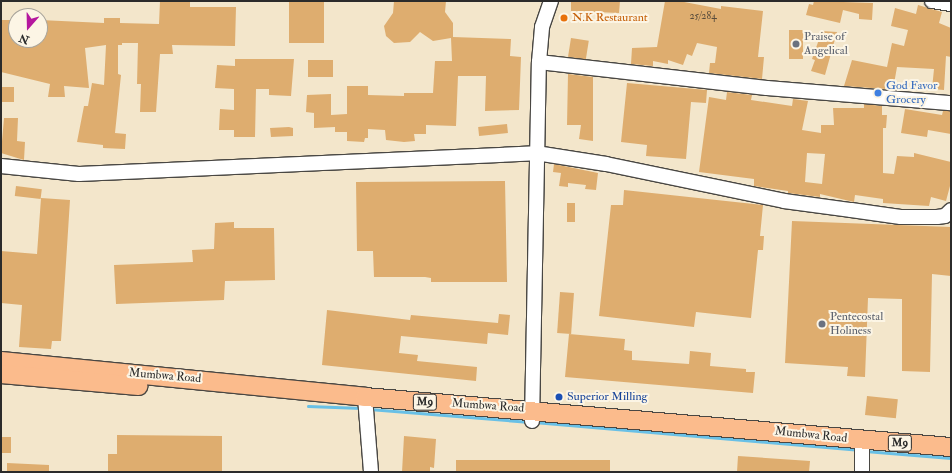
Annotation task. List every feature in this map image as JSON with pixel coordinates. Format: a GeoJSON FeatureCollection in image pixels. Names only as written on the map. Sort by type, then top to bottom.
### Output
{"type":"FeatureCollection","features":[{"type":"Feature","properties":{"kind":"main road","name":"Mumbwa Road"},"geometry":{"type":"LineString","coordinates":[[1,360],[366,402]]}},
{"type":"Feature","properties":{"kind":"main road","name":"Mumbwa Road"},"geometry":{"type":"LineString","coordinates":[[1,374],[532,415],[862,444],[951,447]]}},
{"type":"Feature","properties":{"kind":"main road","name":"Mumbwa Road"},"geometry":{"type":"LineString","coordinates":[[862,444],[951,457]]}},
{"type":"Feature","properties":{"kind":"street"},"geometry":{"type":"LineString","coordinates":[[532,415],[539,62],[542,27],[551,1]]}},
{"type":"Feature","properties":{"kind":"street"},"geometry":{"type":"LineString","coordinates":[[932,1],[951,4]]}},
{"type":"Feature","properties":{"kind":"street"},"geometry":{"type":"LineString","coordinates":[[539,62],[767,88],[951,103]]}},
{"type":"Feature","properties":{"kind":"street"},"geometry":{"type":"LineString","coordinates":[[1,166],[78,174],[536,153],[599,162],[784,201],[901,218],[945,216],[951,210]]}},
{"type":"Feature","properties":{"kind":"street"},"geometry":{"type":"LineString","coordinates":[[366,402],[371,472]]}},
{"type":"Feature","properties":{"kind":"street"},"geometry":{"type":"LineString","coordinates":[[862,444],[862,472]]}},
{"type":"Feature","properties":{"kind":"building"},"geometry":{"type":"Polygon","coordinates":[[[160,1],[190,1],[190,7],[236,7],[235,46],[172,45],[173,54],[160,54],[156,112],[140,112],[141,84],[137,84],[138,43],[122,43],[122,45],[118,45],[118,74],[121,75],[115,133],[126,134],[125,149],[103,148],[103,145],[77,142],[84,106],[88,106],[92,83],[104,85],[106,45],[85,48],[89,88],[64,86],[65,97],[48,97],[50,84],[1,72],[1,20],[8,20],[8,48],[48,48],[48,20],[104,23],[104,18],[120,18],[120,23],[159,24],[160,1]]]}},
{"type":"Feature","properties":{"kind":"building"},"geometry":{"type":"Polygon","coordinates":[[[289,1],[324,1],[324,43],[289,43],[289,1]]]}},
{"type":"Feature","properties":{"kind":"building"},"geometry":{"type":"Polygon","coordinates":[[[394,1],[446,1],[445,12],[453,23],[453,37],[511,39],[510,56],[521,57],[519,110],[485,111],[486,76],[458,76],[456,126],[426,125],[426,134],[414,134],[415,141],[404,142],[386,140],[385,130],[368,129],[368,138],[365,138],[364,142],[347,141],[347,132],[335,132],[335,127],[314,128],[314,113],[306,112],[307,95],[331,94],[331,115],[347,114],[347,86],[368,86],[368,95],[404,96],[404,93],[433,93],[435,61],[452,61],[451,38],[433,41],[420,32],[410,42],[394,43],[386,36],[384,26],[393,13],[394,1]]]}},
{"type":"Feature","properties":{"kind":"building"},"geometry":{"type":"Polygon","coordinates":[[[571,1],[620,1],[619,13],[571,11],[571,1]]]}},
{"type":"Feature","properties":{"kind":"building"},"geometry":{"type":"Polygon","coordinates":[[[665,1],[679,1],[721,9],[721,6],[763,11],[758,57],[764,57],[762,79],[709,73],[710,63],[715,63],[717,47],[697,43],[692,56],[687,54],[683,65],[668,60],[668,64],[653,61],[653,66],[631,64],[632,48],[657,47],[665,1]]]}},
{"type":"Feature","properties":{"kind":"building"},"geometry":{"type":"Polygon","coordinates":[[[814,1],[873,3],[872,20],[859,19],[859,14],[843,10],[840,23],[806,15],[809,4],[813,5],[814,1]]]}},
{"type":"Feature","properties":{"kind":"building"},"geometry":{"type":"Polygon","coordinates":[[[918,5],[942,12],[939,23],[951,28],[951,57],[946,56],[944,90],[932,89],[934,69],[897,67],[894,84],[886,83],[885,89],[844,86],[852,60],[887,67],[892,43],[904,46],[908,30],[891,26],[895,8],[916,14],[918,5]]]}},
{"type":"Feature","properties":{"kind":"building","name":"Praise of Angelical"},"geometry":{"type":"Polygon","coordinates":[[[789,30],[803,30],[803,59],[789,59],[789,30]]]}},
{"type":"Feature","properties":{"kind":"building"},"geometry":{"type":"Polygon","coordinates":[[[822,31],[837,32],[825,75],[811,71],[815,60],[812,59],[822,31]]]}},
{"type":"Feature","properties":{"kind":"building"},"geometry":{"type":"Polygon","coordinates":[[[571,38],[589,41],[586,60],[568,57],[571,38]]]}},
{"type":"Feature","properties":{"kind":"building"},"geometry":{"type":"Polygon","coordinates":[[[235,59],[294,59],[291,96],[269,95],[269,89],[256,89],[255,137],[234,137],[234,130],[219,130],[220,109],[234,110],[234,89],[215,88],[217,65],[235,66],[235,59]]]}},
{"type":"Feature","properties":{"kind":"building"},"geometry":{"type":"Polygon","coordinates":[[[308,60],[333,60],[333,77],[308,77],[308,60]]]}},
{"type":"Feature","properties":{"kind":"building"},"geometry":{"type":"Polygon","coordinates":[[[568,74],[593,77],[593,141],[579,139],[581,125],[567,125],[568,74]]]}},
{"type":"Feature","properties":{"kind":"building"},"geometry":{"type":"Polygon","coordinates":[[[627,83],[707,90],[706,103],[691,102],[686,159],[646,156],[647,145],[621,142],[627,83]]]}},
{"type":"Feature","properties":{"kind":"building"},"geometry":{"type":"Polygon","coordinates":[[[1,87],[14,87],[14,102],[1,102],[1,87]]]}},
{"type":"Feature","properties":{"kind":"building"},"geometry":{"type":"Polygon","coordinates":[[[727,92],[752,95],[751,100],[792,106],[793,99],[808,101],[802,130],[821,133],[821,125],[834,125],[833,108],[864,108],[864,104],[882,106],[882,115],[887,115],[886,128],[883,128],[883,173],[894,174],[897,156],[914,157],[914,153],[951,162],[950,186],[946,201],[931,197],[929,206],[883,203],[883,199],[855,195],[854,202],[820,194],[820,197],[788,193],[788,191],[754,186],[754,179],[699,172],[709,97],[726,100],[727,92]],[[807,153],[805,182],[822,184],[825,154],[807,153]]]}},
{"type":"Feature","properties":{"kind":"building"},"geometry":{"type":"Polygon","coordinates":[[[905,109],[942,115],[943,111],[951,111],[951,134],[928,130],[927,137],[901,133],[905,109]]]}},
{"type":"Feature","properties":{"kind":"building"},"geometry":{"type":"Polygon","coordinates":[[[4,118],[18,118],[17,141],[25,142],[24,160],[1,153],[4,118]]]}},
{"type":"Feature","properties":{"kind":"building"},"geometry":{"type":"Polygon","coordinates":[[[507,124],[508,133],[479,136],[478,127],[507,124]]]}},
{"type":"Feature","properties":{"kind":"building"},"geometry":{"type":"Polygon","coordinates":[[[270,128],[293,128],[293,136],[271,137],[270,128]]]}},
{"type":"Feature","properties":{"kind":"building"},"geometry":{"type":"Polygon","coordinates":[[[554,164],[598,173],[596,190],[585,189],[586,185],[568,183],[568,187],[559,186],[561,173],[553,172],[554,164]]]}},
{"type":"Feature","properties":{"kind":"building"},"geometry":{"type":"Polygon","coordinates":[[[505,181],[507,282],[431,282],[431,278],[425,277],[374,277],[373,251],[357,251],[356,182],[505,181]]]}},
{"type":"Feature","properties":{"kind":"building"},"geometry":{"type":"Polygon","coordinates":[[[16,186],[42,189],[41,199],[15,196],[16,186]]]}},
{"type":"Feature","properties":{"kind":"building"},"geometry":{"type":"Polygon","coordinates":[[[624,190],[763,205],[760,236],[764,236],[763,250],[758,250],[751,318],[696,312],[694,327],[599,316],[611,205],[623,205],[624,190]]]}},
{"type":"Feature","properties":{"kind":"building"},"geometry":{"type":"Polygon","coordinates":[[[41,198],[70,200],[61,341],[52,341],[51,349],[19,347],[22,305],[1,303],[1,251],[37,254],[41,198]]]}},
{"type":"Feature","properties":{"kind":"building"},"geometry":{"type":"Polygon","coordinates":[[[567,203],[575,203],[575,222],[567,222],[567,203]]]}},
{"type":"Feature","properties":{"kind":"building"},"geometry":{"type":"Polygon","coordinates":[[[792,221],[951,227],[951,276],[932,274],[930,372],[902,371],[902,299],[868,298],[865,377],[847,376],[848,367],[785,363],[792,221]]]}},
{"type":"Feature","properties":{"kind":"building"},"geometry":{"type":"Polygon","coordinates":[[[234,222],[234,228],[274,228],[275,280],[225,281],[224,300],[116,304],[114,265],[193,262],[192,250],[214,249],[215,223],[234,222]]]}},
{"type":"Feature","properties":{"kind":"building"},"geometry":{"type":"Polygon","coordinates":[[[560,292],[574,293],[571,334],[557,333],[560,292]]]}},
{"type":"Feature","properties":{"kind":"building"},"geometry":{"type":"Polygon","coordinates":[[[327,310],[410,320],[411,315],[498,323],[499,314],[510,315],[508,335],[488,333],[487,344],[401,336],[399,353],[418,355],[417,361],[477,367],[476,381],[322,365],[327,310]]]}},
{"type":"Feature","properties":{"kind":"building"},"geometry":{"type":"Polygon","coordinates":[[[569,334],[625,339],[624,350],[632,351],[632,360],[689,364],[690,351],[711,353],[710,366],[746,369],[746,372],[755,372],[753,393],[565,377],[569,334]]]}},
{"type":"Feature","properties":{"kind":"building"},"geometry":{"type":"Polygon","coordinates":[[[867,396],[898,399],[896,418],[865,415],[867,396]]]}},
{"type":"Feature","properties":{"kind":"building"},"geometry":{"type":"Polygon","coordinates":[[[117,435],[222,436],[222,472],[108,472],[108,454],[117,454],[117,435]]]}},
{"type":"Feature","properties":{"kind":"building"},"geometry":{"type":"Polygon","coordinates":[[[404,436],[436,439],[434,468],[430,467],[430,472],[402,472],[404,436]]]}},
{"type":"Feature","properties":{"kind":"building"},"geometry":{"type":"Polygon","coordinates":[[[2,437],[11,437],[11,453],[2,453],[2,437]]]}},
{"type":"Feature","properties":{"kind":"building"},"geometry":{"type":"Polygon","coordinates":[[[738,456],[810,461],[809,472],[737,472],[738,456]]]}},
{"type":"Feature","properties":{"kind":"building"},"geometry":{"type":"Polygon","coordinates":[[[456,460],[610,460],[610,472],[456,472],[456,460]]]}},
{"type":"Feature","properties":{"kind":"building"},"geometry":{"type":"Polygon","coordinates":[[[7,463],[49,465],[49,472],[7,472],[7,463]]]}},
{"type":"Feature","properties":{"kind":"waterway"},"geometry":{"type":"LineString","coordinates":[[308,406],[361,408]]}},
{"type":"Feature","properties":{"kind":"waterway"},"geometry":{"type":"LineString","coordinates":[[369,409],[529,422]]}},
{"type":"Feature","properties":{"kind":"waterway"},"geometry":{"type":"LineString","coordinates":[[534,422],[858,450]]}},
{"type":"Feature","properties":{"kind":"waterway"},"geometry":{"type":"LineString","coordinates":[[865,451],[951,458]]}},
{"type":"Feature","properties":{"kind":"place","name":"N.K Restaurant"},"geometry":{"type":"Point","coordinates":[564,18]}},
{"type":"Feature","properties":{"kind":"place","name":"Praise of Angelical"},"geometry":{"type":"Point","coordinates":[796,44]}},
{"type":"Feature","properties":{"kind":"place","name":"God Favor Grocery"},"geometry":{"type":"Point","coordinates":[878,93]}},
{"type":"Feature","properties":{"kind":"place","name":"Pentecostal Holiness"},"geometry":{"type":"Point","coordinates":[822,324]}},
{"type":"Feature","properties":{"kind":"place","name":"Superior Milling"},"geometry":{"type":"Point","coordinates":[559,397]}}]}
